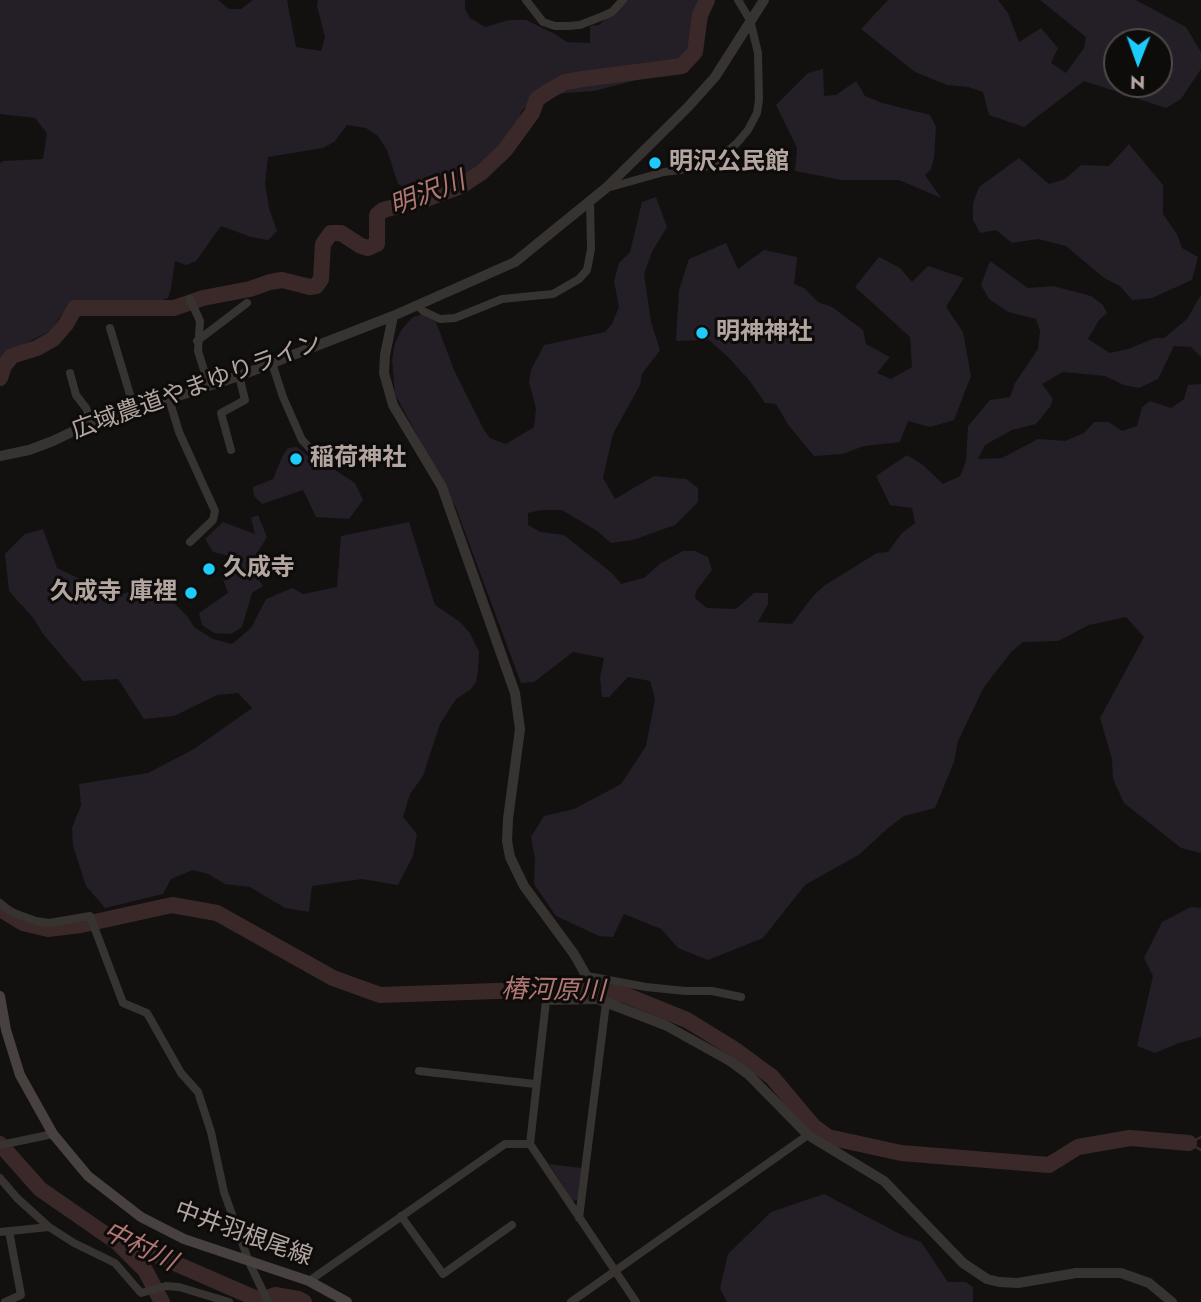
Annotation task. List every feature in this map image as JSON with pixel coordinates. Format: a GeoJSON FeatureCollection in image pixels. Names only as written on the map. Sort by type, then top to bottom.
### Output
{"type":"FeatureCollection","features":[{"type":"Feature","properties":{"kind":"main road","name":"中井羽根尾線"},"geometry":{"type":"LineString","coordinates":[[0,996],[6,1030],[20,1074],[53,1134],[88,1176],[141,1217],[184,1239],[309,1282],[347,1302]]}},
{"type":"Feature","properties":{"kind":"street"},"geometry":{"type":"LineString","coordinates":[[526,0],[543,22],[568,26],[580,25],[612,12],[623,0]]}},
{"type":"Feature","properties":{"kind":"street"},"geometry":{"type":"LineString","coordinates":[[606,188],[664,172],[710,166],[748,130],[757,113],[759,100],[758,53],[750,20],[738,0]]}},
{"type":"Feature","properties":{"kind":"street","name":"広域農道やまゆりライン"},"geometry":{"type":"LineString","coordinates":[[0,456],[29,450],[91,421],[239,376],[393,316],[515,262],[606,188],[688,107],[715,77],[764,0]]}},
{"type":"Feature","properties":{"kind":"street"},"geometry":{"type":"LineString","coordinates":[[417,305],[440,319],[455,318],[502,299],[553,294],[579,279],[587,270],[591,249],[590,202]]}},
{"type":"Feature","properties":{"kind":"street"},"geometry":{"type":"LineString","coordinates":[[190,299],[200,321],[197,341],[209,386]]}},
{"type":"Feature","properties":{"kind":"street"},"geometry":{"type":"LineString","coordinates":[[197,341],[247,303]]}},
{"type":"Feature","properties":{"kind":"street"},"geometry":{"type":"LineString","coordinates":[[393,316],[384,373],[393,405],[442,487],[516,700],[520,729],[508,819],[507,841],[510,857],[524,886],[603,1002],[579,1218]]}},
{"type":"Feature","properties":{"kind":"street"},"geometry":{"type":"LineString","coordinates":[[110,328],[134,408]]}},
{"type":"Feature","properties":{"kind":"street"},"geometry":{"type":"LineString","coordinates":[[272,363],[302,440],[320,459],[328,461]]}},
{"type":"Feature","properties":{"kind":"street"},"geometry":{"type":"LineString","coordinates":[[70,373],[76,395],[86,408],[91,421]]}},
{"type":"Feature","properties":{"kind":"street"},"geometry":{"type":"LineString","coordinates":[[231,450],[220,414],[222,410],[245,400],[239,376]]}},
{"type":"Feature","properties":{"kind":"street"},"geometry":{"type":"LineString","coordinates":[[169,399],[184,444],[215,511],[213,520],[190,542]]}},
{"type":"Feature","properties":{"kind":"street"},"geometry":{"type":"LineString","coordinates":[[0,903],[11,912],[36,921],[50,923],[90,916],[123,1003],[147,1013],[181,1073],[198,1092],[211,1132],[224,1192],[249,1262],[268,1302]]}},
{"type":"Feature","properties":{"kind":"street"},"geometry":{"type":"LineString","coordinates":[[589,980],[685,991],[712,991],[741,997]]}},
{"type":"Feature","properties":{"kind":"street"},"geometry":{"type":"LineString","coordinates":[[636,1302],[530,1144],[545,1001],[603,1002],[623,1008],[666,1025],[730,1061],[749,1075],[808,1135],[884,1181],[963,1262],[987,1279],[1018,1283],[1076,1273],[1121,1273],[1149,1283],[1172,1302]]}},
{"type":"Feature","properties":{"kind":"street"},"geometry":{"type":"LineString","coordinates":[[419,1071],[535,1084]]}},
{"type":"Feature","properties":{"kind":"street"},"geometry":{"type":"LineString","coordinates":[[0,1145],[53,1134]]}},
{"type":"Feature","properties":{"kind":"street"},"geometry":{"type":"LineString","coordinates":[[571,1302],[808,1135]]}},
{"type":"Feature","properties":{"kind":"street"},"geometry":{"type":"LineString","coordinates":[[309,1282],[505,1144],[530,1144]]}},
{"type":"Feature","properties":{"kind":"street"},"geometry":{"type":"LineString","coordinates":[[0,1178],[17,1198],[50,1227],[74,1243],[116,1263],[141,1293],[166,1286],[179,1287],[229,1302]]}},
{"type":"Feature","properties":{"kind":"street"},"geometry":{"type":"LineString","coordinates":[[401,1216],[443,1274],[512,1225]]}},
{"type":"Feature","properties":{"kind":"street"},"geometry":{"type":"LineString","coordinates":[[5,1302],[21,1295],[5,1232],[50,1227]]}},
{"type":"Feature","properties":{"kind":"shaded area"},"geometry":{"type":"Polygon","coordinates":[[[0,0],[218,0],[229,9],[241,9],[253,0],[287,0],[296,47],[321,51],[325,37],[318,0],[465,0],[465,9],[470,18],[485,27],[509,20],[526,20],[567,42],[590,43],[590,26],[599,25],[626,0],[705,0],[686,55],[660,74],[594,91],[536,95],[521,112],[510,151],[482,179],[441,202],[398,184],[387,150],[378,136],[366,128],[347,125],[334,142],[323,148],[268,157],[265,183],[269,208],[277,231],[268,240],[221,226],[196,261],[186,265],[175,261],[168,298],[157,302],[71,302],[50,331],[9,352],[0,365],[0,163],[43,159],[47,133],[35,118],[0,114],[0,0]]]}},
{"type":"Feature","properties":{"kind":"shaded area"},"geometry":{"type":"Polygon","coordinates":[[[888,0],[998,0],[1008,13],[1019,42],[1041,28],[1058,48],[1051,63],[1066,73],[1084,48],[1086,37],[1040,0],[1136,0],[1186,27],[1201,52],[1201,69],[1181,99],[1166,108],[1136,98],[1173,98],[1173,28],[1103,28],[1103,87],[1084,81],[1024,127],[989,115],[983,92],[947,85],[915,72],[861,29],[888,0]]]}},
{"type":"Feature","properties":{"kind":"shaded area"},"geometry":{"type":"Polygon","coordinates":[[[823,69],[824,96],[836,95],[856,81],[865,96],[930,115],[936,127],[934,158],[931,169],[925,175],[941,198],[899,180],[841,180],[795,171],[797,148],[776,105],[808,73],[823,69]]]}},
{"type":"Feature","properties":{"kind":"shaded area"},"geometry":{"type":"Polygon","coordinates":[[[1129,144],[1163,185],[1163,214],[1177,234],[1182,248],[1198,257],[1192,280],[1152,298],[1132,300],[1120,286],[1104,278],[1066,246],[1038,239],[1012,243],[996,230],[980,233],[973,220],[973,203],[979,187],[1019,158],[1049,184],[1065,179],[1081,165],[1109,166],[1129,144]]]}},
{"type":"Feature","properties":{"kind":"shaded area"},"geometry":{"type":"Polygon","coordinates":[[[656,197],[667,227],[652,252],[644,274],[651,322],[660,350],[642,374],[640,385],[613,434],[603,478],[615,499],[654,476],[686,479],[698,488],[698,502],[675,525],[633,540],[611,543],[597,531],[562,510],[528,513],[528,525],[541,532],[564,535],[612,573],[621,584],[644,578],[661,563],[683,551],[695,551],[708,557],[712,570],[696,591],[695,598],[707,608],[736,609],[754,593],[768,593],[768,604],[758,622],[792,624],[825,585],[877,553],[888,552],[901,534],[915,523],[912,508],[890,505],[876,476],[907,455],[923,465],[943,484],[960,476],[966,461],[968,426],[990,400],[1010,397],[1015,383],[1038,349],[1040,331],[1036,319],[1008,312],[989,299],[981,285],[990,261],[1028,288],[1053,286],[1091,296],[1103,305],[1107,313],[1099,320],[1088,339],[1110,353],[1155,338],[1164,338],[1187,319],[1201,295],[1201,357],[1191,347],[1174,346],[1158,379],[1139,388],[1124,385],[1105,376],[1063,372],[1042,384],[1053,399],[1036,424],[1012,430],[985,445],[978,459],[1002,458],[1038,439],[1065,441],[1084,433],[1094,422],[1109,422],[1122,431],[1137,426],[1142,407],[1150,401],[1171,408],[1184,399],[1188,385],[1201,384],[1201,853],[1181,848],[1124,803],[1113,779],[1112,759],[1100,718],[1144,637],[1126,617],[1089,625],[1058,641],[1023,642],[1012,651],[984,687],[958,741],[954,762],[935,808],[904,816],[860,854],[805,885],[763,938],[708,960],[678,948],[661,929],[624,914],[613,937],[599,936],[556,916],[534,884],[535,860],[531,837],[544,816],[574,809],[621,784],[646,746],[655,699],[650,681],[628,677],[609,697],[602,697],[600,677],[604,658],[573,652],[534,682],[521,683],[456,508],[395,394],[392,360],[395,343],[402,329],[413,317],[424,314],[436,322],[454,370],[490,438],[506,444],[534,427],[536,408],[529,382],[531,370],[544,345],[605,332],[612,324],[619,307],[614,281],[619,263],[630,252],[642,202],[656,197]]]}},
{"type":"Feature","properties":{"kind":"shaded area"},"geometry":{"type":"Polygon","coordinates":[[[726,243],[738,269],[764,250],[797,257],[794,284],[804,288],[818,302],[832,307],[863,330],[866,344],[890,357],[877,373],[891,379],[912,367],[910,337],[855,287],[879,257],[900,268],[912,282],[928,266],[964,278],[946,307],[963,332],[971,376],[954,420],[930,427],[908,421],[900,442],[864,446],[843,454],[814,456],[789,426],[776,404],[765,403],[749,380],[709,340],[676,341],[679,290],[689,259],[726,243]]]}},
{"type":"Feature","properties":{"kind":"shaded area"},"geometry":{"type":"Polygon","coordinates":[[[297,447],[310,458],[355,483],[363,500],[349,519],[316,517],[303,490],[262,504],[254,496],[253,487],[273,479],[288,448],[297,447]]]}},
{"type":"Feature","properties":{"kind":"shaded area"},"geometry":{"type":"Polygon","coordinates":[[[258,515],[267,537],[256,555],[247,561],[263,586],[252,593],[242,627],[231,634],[214,633],[202,625],[199,613],[228,593],[222,576],[239,563],[238,558],[213,552],[205,539],[223,522],[255,534],[251,518],[258,515]]]}},
{"type":"Feature","properties":{"kind":"shaded area"},"geometry":{"type":"Polygon","coordinates":[[[409,522],[435,605],[460,622],[470,633],[479,652],[476,682],[470,690],[456,699],[440,724],[423,776],[410,794],[403,817],[417,834],[413,856],[398,885],[362,879],[312,886],[309,912],[285,908],[250,887],[225,884],[208,874],[193,870],[171,879],[163,894],[105,908],[86,886],[73,846],[72,828],[81,805],[79,784],[148,773],[194,749],[252,708],[238,693],[217,695],[174,716],[144,719],[118,679],[83,681],[9,591],[5,554],[25,534],[43,529],[57,568],[78,578],[92,590],[117,596],[146,586],[165,594],[194,627],[213,639],[232,644],[251,628],[266,599],[292,588],[303,594],[337,587],[341,536],[409,522]]]}},
{"type":"Feature","properties":{"kind":"shaded area"},"geometry":{"type":"Polygon","coordinates":[[[1191,907],[1201,908],[1201,1037],[1155,1053],[1137,1046],[1153,976],[1144,958],[1162,922],[1191,907]]]}},
{"type":"Feature","properties":{"kind":"shaded area"},"geometry":{"type":"Polygon","coordinates":[[[549,1164],[582,1168],[579,1199],[573,1201],[549,1164]]]}},
{"type":"Feature","properties":{"kind":"shaded area"},"geometry":{"type":"Polygon","coordinates":[[[824,1194],[900,1234],[921,1242],[948,1282],[966,1282],[973,1287],[973,1302],[727,1302],[720,1288],[728,1254],[771,1212],[824,1194]]]}},
{"type":"Feature","properties":{"kind":"waterway","name":"明沢川"},"geometry":{"type":"LineString","coordinates":[[0,378],[4,366],[12,356],[37,348],[53,339],[75,308],[174,308],[203,298],[282,280],[316,286],[321,279],[323,244],[331,233],[341,233],[368,248],[377,244],[377,215],[383,210],[426,199],[461,186],[482,172],[505,150],[532,113],[537,99],[549,91],[565,82],[682,66],[695,52],[700,15],[707,0]]}},
{"type":"Feature","properties":{"kind":"waterway","name":"椿河原川"},"geometry":{"type":"LineString","coordinates":[[0,909],[23,923],[48,929],[81,925],[172,905],[217,913],[333,978],[380,995],[584,988],[625,995],[687,1020],[734,1049],[772,1077],[813,1126],[828,1137],[901,1153],[1049,1165],[1078,1147],[1130,1138],[1189,1143]]}},
{"type":"Feature","properties":{"kind":"waterway","name":"椿河原川"},"geometry":{"type":"LineString","coordinates":[[1201,1137],[1189,1143],[1201,1150]]}},
{"type":"Feature","properties":{"kind":"waterway","name":"中村川"},"geometry":{"type":"LineString","coordinates":[[0,1144],[40,1189],[118,1243],[156,1255],[255,1298],[264,1299],[275,1295],[304,1302]]}},
{"type":"Feature","properties":{"kind":"waterway"},"geometry":{"type":"LineString","coordinates":[[120,1245],[145,1270],[162,1302]]}},
{"type":"Feature","properties":{"kind":"place","name":"明沢公民館"},"geometry":{"type":"Point","coordinates":[655,163]}},
{"type":"Feature","properties":{"kind":"place","name":"明神神社"},"geometry":{"type":"Point","coordinates":[702,333]}},
{"type":"Feature","properties":{"kind":"place","name":"稲荷神社"},"geometry":{"type":"Point","coordinates":[296,459]}},
{"type":"Feature","properties":{"kind":"place","name":"久成寺"},"geometry":{"type":"Point","coordinates":[209,569]}},
{"type":"Feature","properties":{"kind":"place","name":"久成寺 庫裡"},"geometry":{"type":"Point","coordinates":[191,593]}}]}
